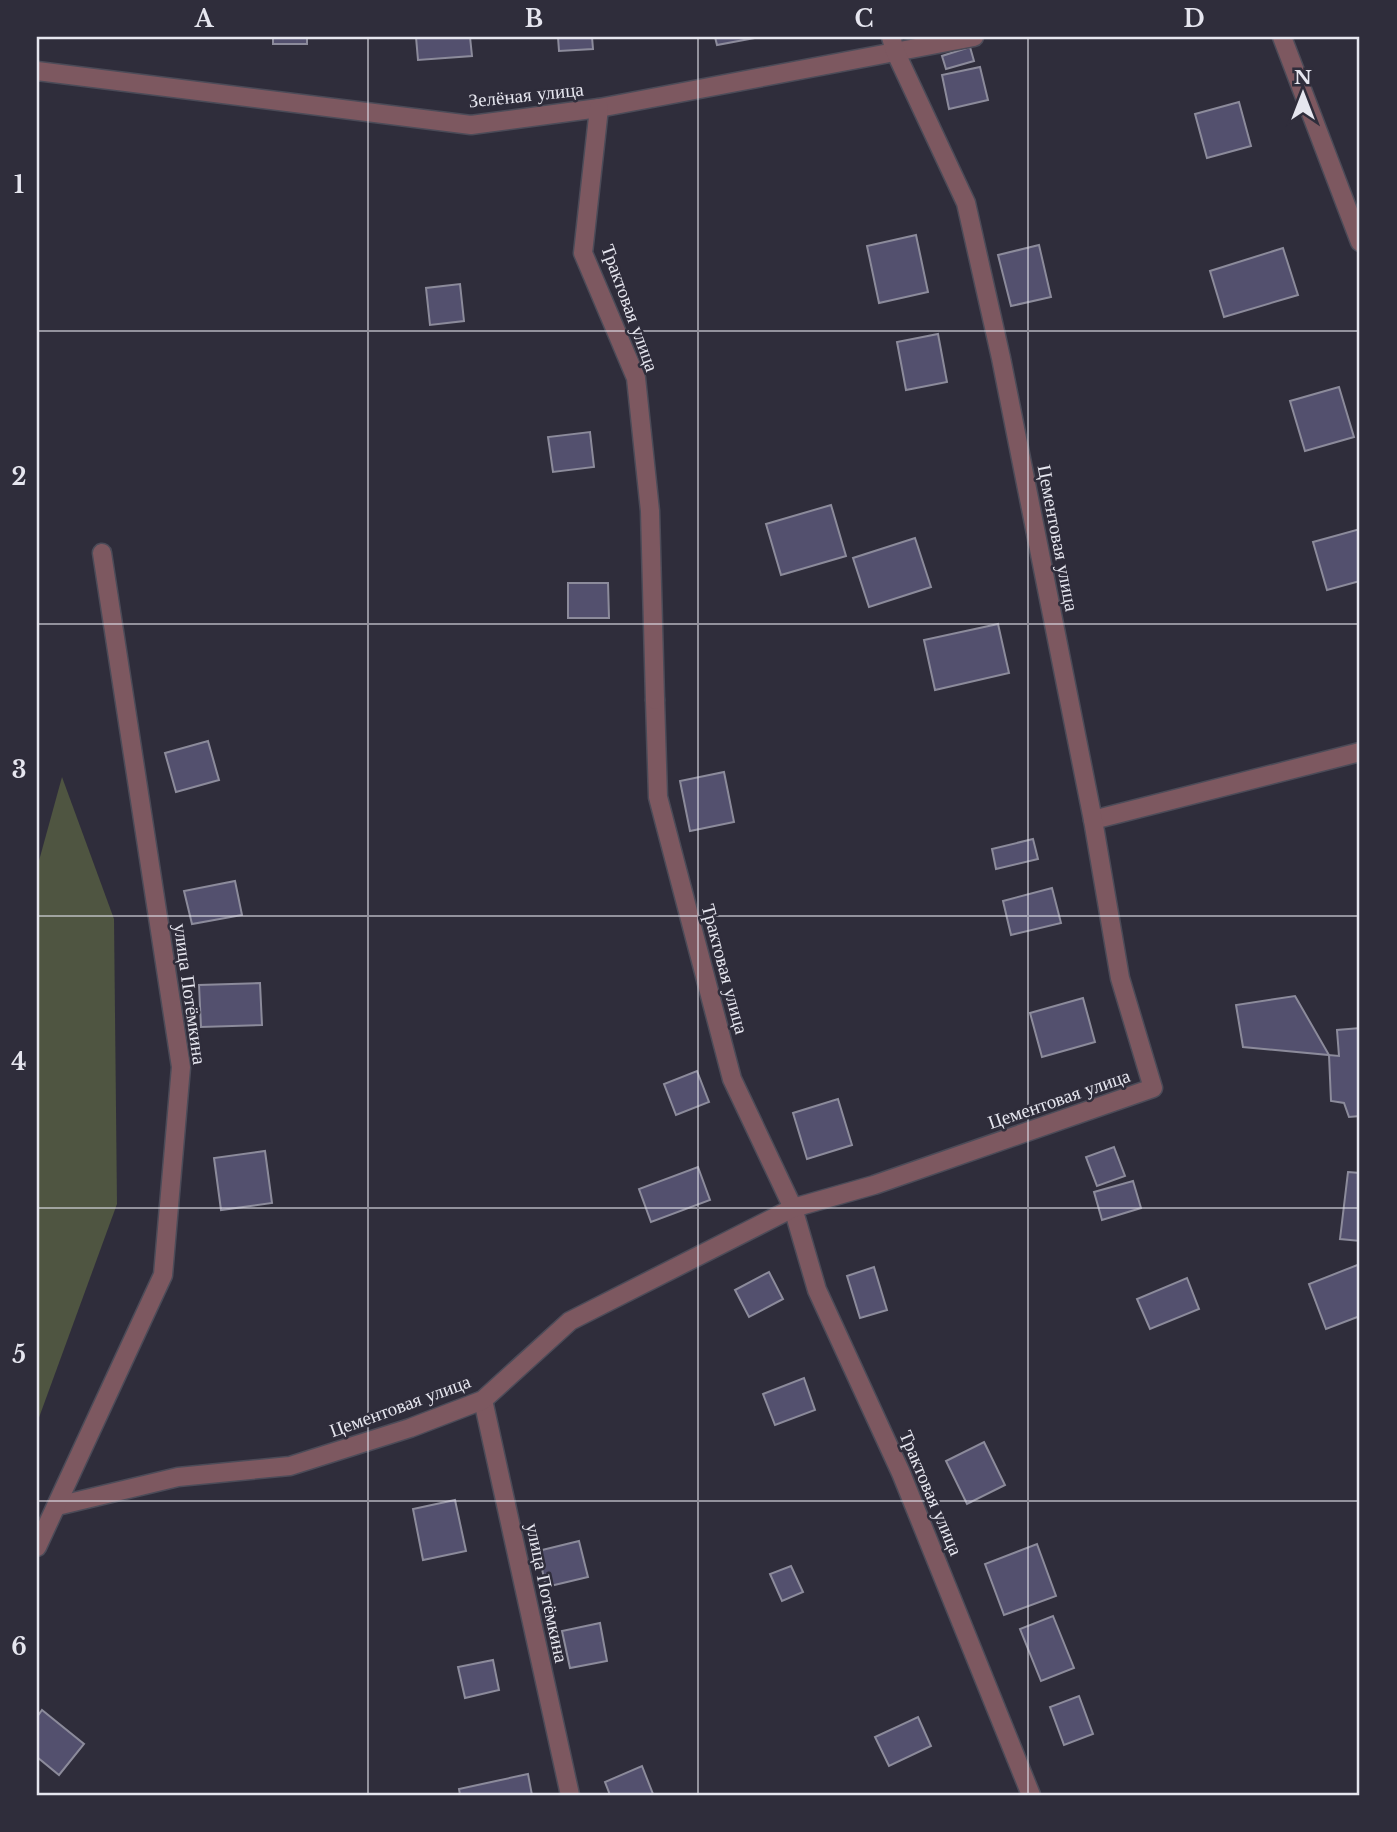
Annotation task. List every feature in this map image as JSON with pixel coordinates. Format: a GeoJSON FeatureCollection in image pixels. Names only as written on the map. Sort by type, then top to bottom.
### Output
{"type":"FeatureCollection","features":[{"type":"Feature","properties":{"kind":"street","name":"Зелёная улица"},"geometry":{"type":"LineString","coordinates":[[37,71],[471,125],[599,108],[893,44],[974,37]]}},
{"type":"Feature","properties":{"kind":"street"},"geometry":{"type":"LineString","coordinates":[[1282,37],[1360,242]]}},
{"type":"Feature","properties":{"kind":"street","name":"Цементовая улица"},"geometry":{"type":"LineString","coordinates":[[57,1506],[178,1477],[290,1466],[410,1428],[483,1400],[570,1321],[793,1208],[874,1185],[1153,1088],[1121,978],[1093,820],[1001,358],[966,203],[893,44]]}},
{"type":"Feature","properties":{"kind":"street","name":"Трактовая улица"},"geometry":{"type":"LineString","coordinates":[[599,108],[583,253],[636,378],[650,511],[658,797],[732,1079],[793,1208],[817,1290],[901,1473],[1031,1795]]}},
{"type":"Feature","properties":{"kind":"street","name":"улица Потёмкина"},"geometry":{"type":"LineString","coordinates":[[37,1547],[163,1275],[181,1067],[102,553]]}},
{"type":"Feature","properties":{"kind":"street"},"geometry":{"type":"LineString","coordinates":[[1093,820],[1360,752]]}},
{"type":"Feature","properties":{"kind":"street","name":"улица Потёмкина"},"geometry":{"type":"LineString","coordinates":[[483,1400],[570,1795]]}},
{"type":"Feature","properties":{"kind":"green space"},"geometry":{"type":"Polygon","coordinates":[[[62,777],[114,919],[117,1204],[37,1423],[37,868],[62,777]]]}},
{"type":"Feature","properties":{"kind":"building"},"geometry":{"type":"Polygon","coordinates":[[[273,37],[307,37],[307,44],[273,44],[273,37]]]}},
{"type":"Feature","properties":{"kind":"building"},"geometry":{"type":"Polygon","coordinates":[[[416,37],[470,37],[472,56],[418,60],[416,37]]]}},
{"type":"Feature","properties":{"kind":"building"},"geometry":{"type":"Polygon","coordinates":[[[558,37],[592,37],[593,49],[559,51],[558,37]]]}},
{"type":"Feature","properties":{"kind":"building"},"geometry":{"type":"Polygon","coordinates":[[[715,37],[760,37],[717,45],[715,37]]]}},
{"type":"Feature","properties":{"kind":"building"},"geometry":{"type":"Polygon","coordinates":[[[970,47],[974,61],[946,69],[942,56],[970,47]]]}},
{"type":"Feature","properties":{"kind":"building"},"geometry":{"type":"Polygon","coordinates":[[[980,67],[988,100],[949,109],[942,75],[980,67]]]}},
{"type":"Feature","properties":{"kind":"building"},"geometry":{"type":"Polygon","coordinates":[[[1239,102],[1251,146],[1207,158],[1195,114],[1239,102]]]}},
{"type":"Feature","properties":{"kind":"building"},"geometry":{"type":"Polygon","coordinates":[[[916,235],[928,292],[879,303],[867,246],[916,235]]]}},
{"type":"Feature","properties":{"kind":"building"},"geometry":{"type":"Polygon","coordinates":[[[1039,245],[1051,297],[1011,306],[998,255],[1039,245]]]}},
{"type":"Feature","properties":{"kind":"building"},"geometry":{"type":"Polygon","coordinates":[[[1283,248],[1298,295],[1224,317],[1210,271],[1283,248]]]}},
{"type":"Feature","properties":{"kind":"building"},"geometry":{"type":"Polygon","coordinates":[[[460,284],[464,321],[430,325],[426,288],[460,284]]]}},
{"type":"Feature","properties":{"kind":"building"},"geometry":{"type":"Polygon","coordinates":[[[938,334],[947,382],[906,390],[897,342],[938,334]]]}},
{"type":"Feature","properties":{"kind":"building"},"geometry":{"type":"Polygon","coordinates":[[[1339,387],[1354,437],[1305,451],[1290,401],[1339,387]]]}},
{"type":"Feature","properties":{"kind":"building"},"geometry":{"type":"Polygon","coordinates":[[[590,432],[594,467],[553,472],[548,437],[590,432]]]}},
{"type":"Feature","properties":{"kind":"building"},"geometry":{"type":"Polygon","coordinates":[[[831,505],[846,556],[781,575],[766,524],[831,505]]]}},
{"type":"Feature","properties":{"kind":"building"},"geometry":{"type":"Polygon","coordinates":[[[1360,529],[1360,581],[1327,590],[1313,542],[1360,529]]]}},
{"type":"Feature","properties":{"kind":"building"},"geometry":{"type":"Polygon","coordinates":[[[915,538],[931,587],[869,607],[853,558],[915,538]]]}},
{"type":"Feature","properties":{"kind":"building"},"geometry":{"type":"Polygon","coordinates":[[[568,583],[608,583],[609,618],[568,618],[568,583]]]}},
{"type":"Feature","properties":{"kind":"building"},"geometry":{"type":"Polygon","coordinates":[[[998,624],[1009,673],[935,690],[924,640],[998,624]]]}},
{"type":"Feature","properties":{"kind":"building"},"geometry":{"type":"Polygon","coordinates":[[[208,741],[219,780],[176,792],[165,753],[208,741]]]}},
{"type":"Feature","properties":{"kind":"building"},"geometry":{"type":"Polygon","coordinates":[[[724,772],[734,822],[690,831],[680,781],[724,772]]]}},
{"type":"Feature","properties":{"kind":"building"},"geometry":{"type":"Polygon","coordinates":[[[1033,839],[1038,859],[996,869],[992,849],[1033,839]]]}},
{"type":"Feature","properties":{"kind":"building"},"geometry":{"type":"Polygon","coordinates":[[[235,881],[242,915],[192,924],[184,891],[235,881]]]}},
{"type":"Feature","properties":{"kind":"building"},"geometry":{"type":"Polygon","coordinates":[[[1052,888],[1061,923],[1011,935],[1003,901],[1052,888]]]}},
{"type":"Feature","properties":{"kind":"building"},"geometry":{"type":"Polygon","coordinates":[[[260,983],[262,1025],[201,1027],[199,985],[260,983]]]}},
{"type":"Feature","properties":{"kind":"building"},"geometry":{"type":"Polygon","coordinates":[[[1295,996],[1329,1055],[1243,1047],[1236,1005],[1295,996]]]}},
{"type":"Feature","properties":{"kind":"building"},"geometry":{"type":"Polygon","coordinates":[[[1083,998],[1095,1042],[1042,1057],[1030,1013],[1083,998]]]}},
{"type":"Feature","properties":{"kind":"building"},"geometry":{"type":"Polygon","coordinates":[[[1360,1028],[1360,1116],[1349,1117],[1344,1103],[1331,1101],[1329,1055],[1339,1056],[1337,1030],[1360,1028]]]}},
{"type":"Feature","properties":{"kind":"building"},"geometry":{"type":"Polygon","coordinates":[[[697,1071],[709,1102],[676,1115],[664,1084],[697,1071]]]}},
{"type":"Feature","properties":{"kind":"building"},"geometry":{"type":"Polygon","coordinates":[[[838,1099],[852,1145],[807,1159],[793,1113],[838,1099]]]}},
{"type":"Feature","properties":{"kind":"building"},"geometry":{"type":"Polygon","coordinates":[[[1114,1147],[1125,1176],[1097,1186],[1086,1157],[1114,1147]]]}},
{"type":"Feature","properties":{"kind":"building"},"geometry":{"type":"Polygon","coordinates":[[[265,1151],[272,1203],[221,1210],[214,1158],[265,1151]]]}},
{"type":"Feature","properties":{"kind":"building"},"geometry":{"type":"Polygon","coordinates":[[[698,1167],[710,1200],[651,1222],[639,1189],[698,1167]]]}},
{"type":"Feature","properties":{"kind":"building"},"geometry":{"type":"Polygon","coordinates":[[[1348,1172],[1360,1173],[1360,1241],[1340,1239],[1348,1172]]]}},
{"type":"Feature","properties":{"kind":"building"},"geometry":{"type":"Polygon","coordinates":[[[1133,1181],[1141,1208],[1102,1220],[1094,1192],[1133,1181]]]}},
{"type":"Feature","properties":{"kind":"building"},"geometry":{"type":"Polygon","coordinates":[[[1360,1264],[1360,1316],[1326,1329],[1309,1284],[1360,1264]]]}},
{"type":"Feature","properties":{"kind":"building"},"geometry":{"type":"Polygon","coordinates":[[[874,1267],[887,1310],[860,1318],[847,1276],[874,1267]]]}},
{"type":"Feature","properties":{"kind":"building"},"geometry":{"type":"Polygon","coordinates":[[[769,1272],[783,1299],[749,1317],[735,1290],[769,1272]]]}},
{"type":"Feature","properties":{"kind":"building"},"geometry":{"type":"Polygon","coordinates":[[[1187,1278],[1199,1309],[1150,1329],[1137,1299],[1187,1278]]]}},
{"type":"Feature","properties":{"kind":"building"},"geometry":{"type":"Polygon","coordinates":[[[804,1378],[815,1410],[775,1425],[763,1394],[804,1378]]]}},
{"type":"Feature","properties":{"kind":"building"},"geometry":{"type":"Polygon","coordinates":[[[984,1442],[1005,1485],[967,1504],[946,1461],[984,1442]]]}},
{"type":"Feature","properties":{"kind":"building"},"geometry":{"type":"Polygon","coordinates":[[[455,1500],[466,1551],[423,1560],[413,1509],[455,1500]]]}},
{"type":"Feature","properties":{"kind":"building"},"geometry":{"type":"Polygon","coordinates":[[[579,1541],[588,1577],[546,1587],[538,1551],[579,1541]]]}},
{"type":"Feature","properties":{"kind":"building"},"geometry":{"type":"Polygon","coordinates":[[[1037,1544],[1056,1596],[1004,1615],[985,1564],[1037,1544]]]}},
{"type":"Feature","properties":{"kind":"building"},"geometry":{"type":"Polygon","coordinates":[[[791,1566],[803,1592],[782,1601],[770,1574],[791,1566]]]}},
{"type":"Feature","properties":{"kind":"building"},"geometry":{"type":"Polygon","coordinates":[[[1053,1616],[1074,1668],[1041,1681],[1020,1629],[1053,1616]]]}},
{"type":"Feature","properties":{"kind":"building"},"geometry":{"type":"Polygon","coordinates":[[[600,1623],[607,1661],[570,1668],[562,1631],[600,1623]]]}},
{"type":"Feature","properties":{"kind":"building"},"geometry":{"type":"Polygon","coordinates":[[[493,1660],[499,1690],[465,1698],[458,1667],[493,1660]]]}},
{"type":"Feature","properties":{"kind":"building"},"geometry":{"type":"Polygon","coordinates":[[[1079,1696],[1093,1734],[1064,1745],[1050,1707],[1079,1696]]]}},
{"type":"Feature","properties":{"kind":"building"},"geometry":{"type":"Polygon","coordinates":[[[42,1710],[84,1744],[59,1775],[37,1757],[37,1717],[42,1710]]]}},
{"type":"Feature","properties":{"kind":"building"},"geometry":{"type":"Polygon","coordinates":[[[918,1717],[931,1746],[889,1766],[875,1737],[918,1717]]]}},
{"type":"Feature","properties":{"kind":"building"},"geometry":{"type":"Polygon","coordinates":[[[642,1766],[653,1794],[610,1795],[605,1782],[642,1766]]]}},
{"type":"Feature","properties":{"kind":"building"},"geometry":{"type":"Polygon","coordinates":[[[528,1774],[532,1795],[460,1795],[459,1789],[528,1774]]]}}]}
